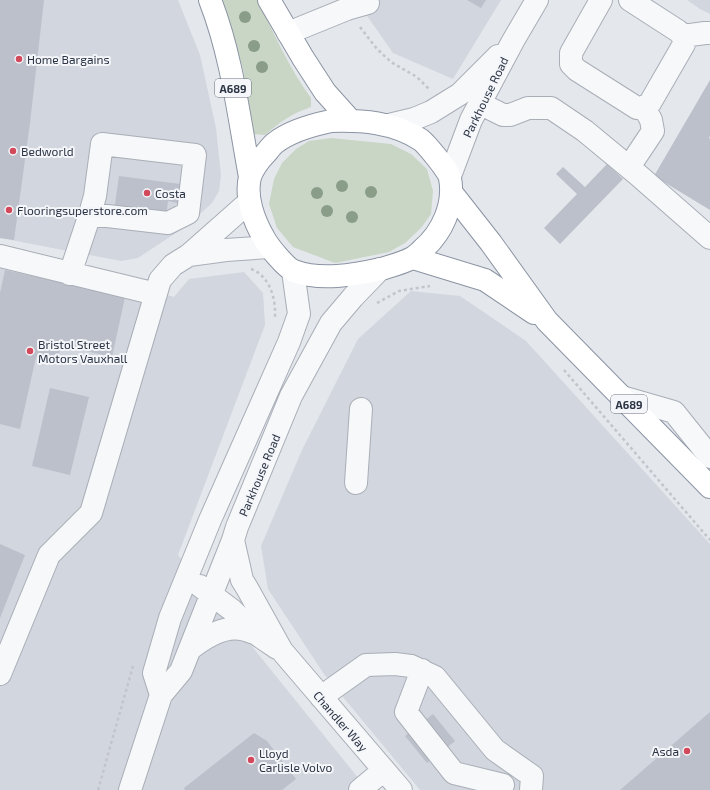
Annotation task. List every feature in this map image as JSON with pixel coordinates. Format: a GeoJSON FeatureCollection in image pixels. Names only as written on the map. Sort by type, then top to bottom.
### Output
{"type":"FeatureCollection","features":[{"type":"Feature","properties":{"kind":"highway","name":"A689"},"geometry":{"type":"LineString","coordinates":[[210,0],[216,14],[230,66],[250,177]]}},
{"type":"Feature","properties":{"kind":"highway"},"geometry":{"type":"LineString","coordinates":[[269,0],[325,92],[351,121]]}},
{"type":"Feature","properties":{"kind":"highway"},"geometry":{"type":"LineString","coordinates":[[331,121],[351,121],[389,124],[422,140],[451,184],[447,214],[439,230],[428,244],[413,258],[380,269],[337,276],[318,276],[293,270],[269,247],[254,218],[249,202],[250,177],[261,159],[275,143],[291,134],[312,125],[331,121]]}},
{"type":"Feature","properties":{"kind":"highway","name":"A689"},"geometry":{"type":"LineString","coordinates":[[451,184],[547,321],[710,487]]}},
{"type":"Feature","properties":{"kind":"highway","name":"A689"},"geometry":{"type":"LineString","coordinates":[[413,258],[485,280],[547,321]]}},
{"type":"Feature","properties":{"kind":"street","name":"Parkhouse Road"},"geometry":{"type":"LineString","coordinates":[[451,184],[471,120],[481,104],[513,41],[537,0]]}},
{"type":"Feature","properties":{"kind":"street"},"geometry":{"type":"LineString","coordinates":[[601,0],[570,53],[571,64],[577,70],[637,108],[644,107],[650,103],[684,44],[683,36],[678,31],[630,0]]}},
{"type":"Feature","properties":{"kind":"street"},"geometry":{"type":"LineString","coordinates":[[288,33],[368,2]]}},
{"type":"Feature","properties":{"kind":"street"},"geometry":{"type":"LineString","coordinates":[[683,36],[705,32],[710,33]]}},
{"type":"Feature","properties":{"kind":"street","name":"Parkhouse Road"},"geometry":{"type":"LineString","coordinates":[[389,124],[414,120],[431,112],[460,94],[513,41]]}},
{"type":"Feature","properties":{"kind":"street"},"geometry":{"type":"LineString","coordinates":[[481,104],[503,115],[510,115],[528,108],[552,108],[585,131],[629,167],[710,238]]}},
{"type":"Feature","properties":{"kind":"street"},"geometry":{"type":"LineString","coordinates":[[629,167],[653,131],[651,120],[644,107]]}},
{"type":"Feature","properties":{"kind":"street"},"geometry":{"type":"LineString","coordinates":[[70,274],[95,196],[102,144],[195,155],[188,213],[180,218],[168,223],[90,214]]}},
{"type":"Feature","properties":{"kind":"street"},"geometry":{"type":"LineString","coordinates":[[0,674],[49,555],[91,513],[160,280],[173,266],[189,255],[249,202]]}},
{"type":"Feature","properties":{"kind":"street"},"geometry":{"type":"LineString","coordinates":[[189,255],[226,250],[269,247]]}},
{"type":"Feature","properties":{"kind":"street"},"geometry":{"type":"LineString","coordinates":[[1,257],[156,294]]}},
{"type":"Feature","properties":{"kind":"street","name":"Parkhouse Road"},"geometry":{"type":"LineString","coordinates":[[130,790],[161,694],[181,671],[237,527],[291,396],[331,323],[380,269]]}},
{"type":"Feature","properties":{"kind":"street","name":"Parkhouse Road"},"geometry":{"type":"LineString","coordinates":[[161,694],[154,673],[170,618],[289,342],[299,314],[293,270]]}},
{"type":"Feature","properties":{"kind":"street"},"geometry":{"type":"LineString","coordinates":[[622,397],[674,412],[710,457]]}},
{"type":"Feature","properties":{"kind":"street"},"geometry":{"type":"LineString","coordinates":[[356,483],[361,409]]}},
{"type":"Feature","properties":{"kind":"street","name":"Chandler Way"},"geometry":{"type":"LineString","coordinates":[[233,540],[242,580],[282,651],[401,790]]}},
{"type":"Feature","properties":{"kind":"street"},"geometry":{"type":"LineString","coordinates":[[188,577],[207,571],[220,573],[242,580]]}},
{"type":"Feature","properties":{"kind":"street","name":"Chandler Way"},"geometry":{"type":"LineString","coordinates":[[188,577],[232,610],[255,633],[282,651]]}},
{"type":"Feature","properties":{"kind":"street","name":"Chandler Way"},"geometry":{"type":"LineString","coordinates":[[190,649],[204,638],[226,629],[239,628],[255,633]]}},
{"type":"Feature","properties":{"kind":"street"},"geometry":{"type":"LineString","coordinates":[[321,697],[366,665],[395,664],[411,666],[422,670],[435,677],[495,750],[532,776],[531,790]]}},
{"type":"Feature","properties":{"kind":"street"},"geometry":{"type":"LineString","coordinates":[[422,670],[406,712],[454,773],[502,788],[510,760]]}},
{"type":"Feature","properties":{"kind":"street"},"geometry":{"type":"LineString","coordinates":[[360,790],[384,770]]}},
{"type":"Feature","properties":{"kind":"path"},"geometry":{"type":"LineString","coordinates":[[347,9],[377,49],[391,62],[417,77],[430,90],[439,107]]}},
{"type":"Feature","properties":{"kind":"path"},"geometry":{"type":"LineString","coordinates":[[248,268],[254,270],[262,276],[268,284],[272,292],[275,319]]}},
{"type":"Feature","properties":{"kind":"path"},"geometry":{"type":"LineString","coordinates":[[373,305],[399,291],[433,286]]}},
{"type":"Feature","properties":{"kind":"path"},"geometry":{"type":"LineString","coordinates":[[560,365],[710,540]]}},
{"type":"Feature","properties":{"kind":"path"},"geometry":{"type":"LineString","coordinates":[[98,790],[134,663]]}},
{"type":"Feature","properties":{"kind":"shaded area"},"geometry":{"type":"Polygon","coordinates":[[[0,0],[178,0],[200,55],[216,128],[221,175],[219,191],[212,203],[188,225],[138,258],[121,261],[0,238],[0,0]]]}},
{"type":"Feature","properties":{"kind":"shaded area"},"geometry":{"type":"Polygon","coordinates":[[[356,0],[501,0],[453,79],[393,53],[356,0]]]}},
{"type":"Feature","properties":{"kind":"shaded area"},"geometry":{"type":"Polygon","coordinates":[[[687,0],[710,0],[710,14],[700,9],[687,0]]]}},
{"type":"Feature","properties":{"kind":"shaded area"},"geometry":{"type":"Polygon","coordinates":[[[0,244],[174,297],[189,279],[244,272],[263,293],[265,325],[178,555],[368,790],[0,790],[0,244]]]}},
{"type":"Feature","properties":{"kind":"shaded area","name":"Asda"},"geometry":{"type":"Polygon","coordinates":[[[411,291],[460,296],[526,341],[710,544],[710,790],[420,790],[324,674],[268,589],[261,546],[302,450],[358,339],[411,291]]]}},
{"type":"Feature","properties":{"kind":"green space"},"geometry":{"type":"Polygon","coordinates":[[[222,0],[257,0],[289,63],[311,98],[311,107],[286,118],[265,135],[254,134],[243,69],[222,0]]]}},
{"type":"Feature","properties":{"kind":"green space"},"geometry":{"type":"Polygon","coordinates":[[[331,138],[391,144],[411,154],[427,169],[433,191],[431,214],[421,228],[405,243],[389,252],[335,263],[293,247],[277,228],[269,204],[274,179],[282,163],[296,149],[309,141],[331,138]]]}},
{"type":"Feature","properties":{"kind":"building","name":"Home Bargains"},"geometry":{"type":"Polygon","coordinates":[[[0,0],[44,0],[30,123],[14,240],[0,238],[0,0]]]}},
{"type":"Feature","properties":{"kind":"building"},"geometry":{"type":"Polygon","coordinates":[[[467,0],[486,0],[481,8],[467,0]]]}},
{"type":"Feature","properties":{"kind":"building"},"geometry":{"type":"Polygon","coordinates":[[[710,80],[709,138],[710,210],[654,176],[710,80]]]}},
{"type":"Feature","properties":{"kind":"building"},"geometry":{"type":"Polygon","coordinates":[[[607,164],[623,179],[560,244],[544,228],[577,194],[556,174],[563,167],[585,187],[607,164]]]}},
{"type":"Feature","properties":{"kind":"building","name":"Costa"},"geometry":{"type":"Polygon","coordinates":[[[119,176],[180,184],[177,203],[168,201],[166,218],[114,211],[119,176]]]}},
{"type":"Feature","properties":{"kind":"building","name":"Bristol Street Motors Vauxhall"},"geometry":{"type":"Polygon","coordinates":[[[5,270],[125,297],[112,357],[61,345],[57,362],[36,357],[20,429],[0,424],[0,293],[5,270]]]}},
{"type":"Feature","properties":{"kind":"building"},"geometry":{"type":"Polygon","coordinates":[[[50,388],[89,397],[70,475],[32,466],[50,388]]]}},
{"type":"Feature","properties":{"kind":"building"},"geometry":{"type":"Polygon","coordinates":[[[0,544],[25,555],[0,618],[0,544]]]}},
{"type":"Feature","properties":{"kind":"building","name":"Asda"},"geometry":{"type":"Polygon","coordinates":[[[710,712],[710,790],[620,790],[710,712]]]}},
{"type":"Feature","properties":{"kind":"building"},"geometry":{"type":"Polygon","coordinates":[[[433,714],[455,741],[427,763],[405,736],[433,714]]]}},
{"type":"Feature","properties":{"kind":"building","name":"Lloyd Carlisle Volvo"},"geometry":{"type":"Polygon","coordinates":[[[254,733],[267,741],[296,779],[282,790],[185,790],[184,788],[254,733]]]}},
{"type":"Feature","properties":{"kind":"place","name":"Home Bargains"},"geometry":{"type":"Point","coordinates":[19,59]}},
{"type":"Feature","properties":{"kind":"place","name":"Bedworld"},"geometry":{"type":"Point","coordinates":[13,151]}},
{"type":"Feature","properties":{"kind":"place","name":"Costa"},"geometry":{"type":"Point","coordinates":[147,193]}},
{"type":"Feature","properties":{"kind":"place","name":"Flooringsuperstore.com"},"geometry":{"type":"Point","coordinates":[9,210]}},
{"type":"Feature","properties":{"kind":"place","name":"Bristol Street Motors Vauxhall"},"geometry":{"type":"Point","coordinates":[30,351]}},
{"type":"Feature","properties":{"kind":"place","name":"Asda"},"geometry":{"type":"Point","coordinates":[687,751]}},
{"type":"Feature","properties":{"kind":"place","name":"Lloyd Carlisle Volvo"},"geometry":{"type":"Point","coordinates":[251,760]}}]}
